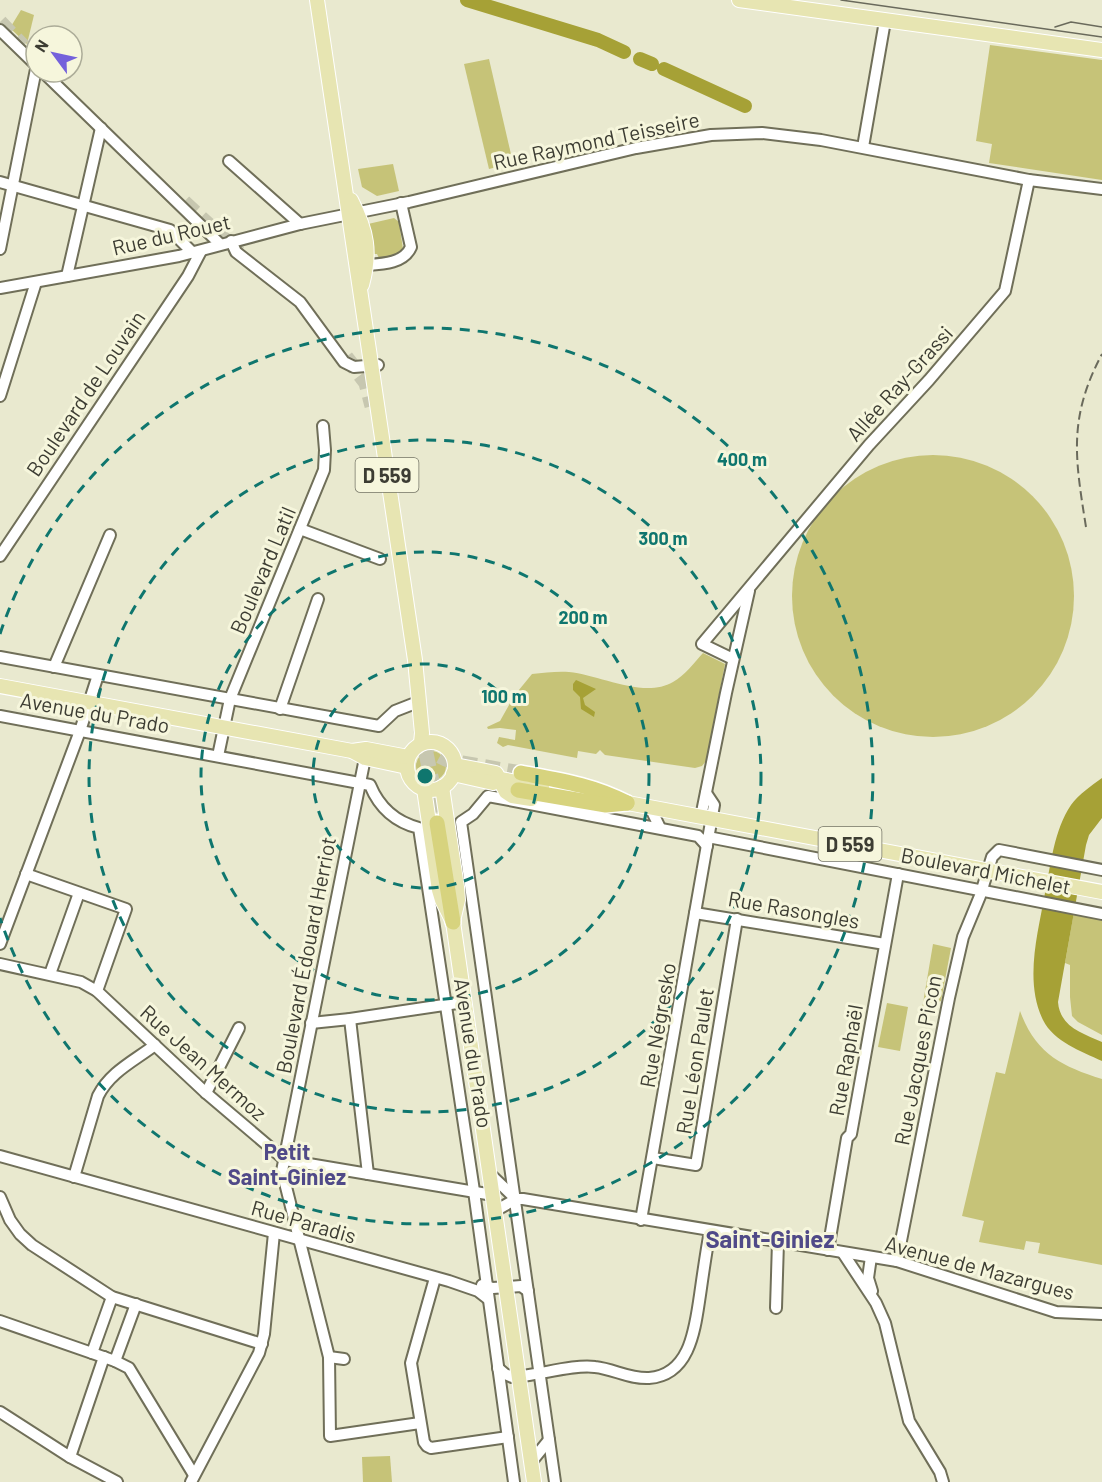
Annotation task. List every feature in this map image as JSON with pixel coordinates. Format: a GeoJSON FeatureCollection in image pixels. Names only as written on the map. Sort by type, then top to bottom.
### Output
{"type":"FeatureCollection","features":[{"type":"Feature","properties":{"kind":"highway"},"geometry":{"type":"LineString","coordinates":[[521,773],[586,785],[627,802]]}},
{"type":"Feature","properties":{"kind":"highway"},"geometry":{"type":"LineString","coordinates":[[518,790],[606,805],[627,802]]}},
{"type":"Feature","properties":{"kind":"highway"},"geometry":{"type":"LineString","coordinates":[[439,823],[453,922]]}},
{"type":"Feature","properties":{"kind":"main road","name":"D 559"},"geometry":{"type":"LineString","coordinates":[[317,0],[345,188],[353,212],[364,225],[368,265],[361,290]]}},
{"type":"Feature","properties":{"kind":"main road"},"geometry":{"type":"LineString","coordinates":[[739,0],[1102,50]]}},
{"type":"Feature","properties":{"kind":"main road","name":"D 559"},"geometry":{"type":"LineString","coordinates":[[353,212],[351,230],[375,365],[418,685],[422,733],[428,743]]}},
{"type":"Feature","properties":{"kind":"main road","name":"D 559"},"geometry":{"type":"LineString","coordinates":[[418,685],[425,701],[430,732],[428,743]]}},
{"type":"Feature","properties":{"kind":"main road","name":"Avenue du Prado"},"geometry":{"type":"LineString","coordinates":[[0,686],[352,751],[366,749],[407,762]]}},
{"type":"Feature","properties":{"kind":"main road"},"geometry":{"type":"LineString","coordinates":[[428,743],[447,748],[453,756],[454,769],[442,787],[430,790],[424,789],[410,778],[407,762],[414,748],[428,743]]}},
{"type":"Feature","properties":{"kind":"main road","name":"Avenue du Prado"},"geometry":{"type":"LineString","coordinates":[[352,751],[365,759],[407,762]]}},
{"type":"Feature","properties":{"kind":"main road","name":"Boulevard Michelet"},"geometry":{"type":"LineString","coordinates":[[454,769],[493,783],[501,779],[502,786],[512,796],[605,810],[616,809],[627,802],[1102,892]]}},
{"type":"Feature","properties":{"kind":"main road","name":"Avenue du Prado"},"geometry":{"type":"LineString","coordinates":[[442,787],[461,869],[453,922]]}},
{"type":"Feature","properties":{"kind":"main road","name":"Avenue du Prado"},"geometry":{"type":"LineString","coordinates":[[424,789],[442,900],[453,922],[534,1482]]}},
{"type":"Feature","properties":{"kind":"street"},"geometry":{"type":"LineString","coordinates":[[863,147],[885,21]]}},
{"type":"Feature","properties":{"kind":"street"},"geometry":{"type":"LineString","coordinates":[[0,30],[24,55]]}},
{"type":"Feature","properties":{"kind":"street"},"geometry":{"type":"LineString","coordinates":[[0,249],[33,84]]}},
{"type":"Feature","properties":{"kind":"street"},"geometry":{"type":"LineString","coordinates":[[55,84],[225,243],[300,302],[338,355],[349,366],[375,365]]}},
{"type":"Feature","properties":{"kind":"street"},"geometry":{"type":"LineString","coordinates":[[67,276],[101,128]]}},
{"type":"Feature","properties":{"kind":"street","name":"Rue Raymond Teisseire"},"geometry":{"type":"LineString","coordinates":[[353,212],[401,203],[636,148],[711,135],[762,133],[863,147],[1029,180],[1102,189]]}},
{"type":"Feature","properties":{"kind":"street"},"geometry":{"type":"LineString","coordinates":[[229,161],[300,224]]}},
{"type":"Feature","properties":{"kind":"street","name":"Allée Ray-Grassi"},"geometry":{"type":"LineString","coordinates":[[733,659],[702,644],[868,445],[929,380],[1005,291],[1029,180]]}},
{"type":"Feature","properties":{"kind":"street"},"geometry":{"type":"LineString","coordinates":[[0,182],[170,230],[197,252]]}},
{"type":"Feature","properties":{"kind":"street"},"geometry":{"type":"LineString","coordinates":[[351,230],[360,257],[368,265],[403,259],[411,247],[401,203]]}},
{"type":"Feature","properties":{"kind":"street","name":"Rue du Rouet"},"geometry":{"type":"LineString","coordinates":[[0,288],[197,252],[353,212]]}},
{"type":"Feature","properties":{"kind":"street","name":"Boulevard de Louvain"},"geometry":{"type":"LineString","coordinates":[[0,556],[188,276],[197,252]]}},
{"type":"Feature","properties":{"kind":"street"},"geometry":{"type":"LineString","coordinates":[[0,396],[36,282]]}},
{"type":"Feature","properties":{"kind":"street","name":"Boulevard Latil"},"geometry":{"type":"LineString","coordinates":[[224,726],[230,699],[324,470],[323,426]]}},
{"type":"Feature","properties":{"kind":"street"},"geometry":{"type":"LineString","coordinates":[[300,529],[380,559]]}},
{"type":"Feature","properties":{"kind":"street"},"geometry":{"type":"LineString","coordinates":[[54,667],[110,535]]}},
{"type":"Feature","properties":{"kind":"street","name":"Allée Ray-Grassi"},"geometry":{"type":"LineString","coordinates":[[707,818],[714,805],[706,794],[749,588]]}},
{"type":"Feature","properties":{"kind":"street"},"geometry":{"type":"LineString","coordinates":[[280,709],[318,599]]}},
{"type":"Feature","properties":{"kind":"street","name":"Avenue du Prado"},"geometry":{"type":"LineString","coordinates":[[0,657],[379,726],[395,711],[418,702]]}},
{"type":"Feature","properties":{"kind":"street","name":"Avenue du Prado"},"geometry":{"type":"LineString","coordinates":[[89,703],[98,675]]}},
{"type":"Feature","properties":{"kind":"street"},"geometry":{"type":"LineString","coordinates":[[0,944],[89,703]]}},
{"type":"Feature","properties":{"kind":"street","name":"Avenue du Prado"},"geometry":{"type":"LineString","coordinates":[[0,716],[364,784],[391,815],[402,823],[419,828],[514,1482]]}},
{"type":"Feature","properties":{"kind":"street"},"geometry":{"type":"LineString","coordinates":[[218,756],[224,726]]}},
{"type":"Feature","properties":{"kind":"street","name":"Boulevard Édouard Herriot"},"geometry":{"type":"LineString","coordinates":[[365,759],[364,784],[311,1023],[282,1170],[329,1357],[330,1436],[420,1423]]}},
{"type":"Feature","properties":{"kind":"street","name":"Avenue du Prado"},"geometry":{"type":"LineString","coordinates":[[488,796],[473,814],[461,822],[461,869],[516,1199],[555,1482]]}},
{"type":"Feature","properties":{"kind":"street","name":"Boulevard Michelet"},"geometry":{"type":"LineString","coordinates":[[488,796],[660,828],[698,836],[707,841],[756,846],[1102,914]]}},
{"type":"Feature","properties":{"kind":"street"},"geometry":{"type":"LineString","coordinates":[[650,807],[660,828]]}},
{"type":"Feature","properties":{"kind":"street","name":"Rue Négresko"},"geometry":{"type":"LineString","coordinates":[[641,1220],[696,913],[707,841],[707,818]]}},
{"type":"Feature","properties":{"kind":"street"},"geometry":{"type":"LineString","coordinates":[[737,823],[756,846]]}},
{"type":"Feature","properties":{"kind":"street"},"geometry":{"type":"LineString","coordinates":[[827,860],[831,841]]}},
{"type":"Feature","properties":{"kind":"street","name":"Boulevard Michelet"},"geometry":{"type":"LineString","coordinates":[[988,870],[992,857],[999,850],[1102,870]]}},
{"type":"Feature","properties":{"kind":"street","name":"Rue Jacques Picon"},"geometry":{"type":"LineString","coordinates":[[897,1261],[963,936],[988,870]]}},
{"type":"Feature","properties":{"kind":"street"},"geometry":{"type":"LineString","coordinates":[[26,874],[126,909],[97,991]]}},
{"type":"Feature","properties":{"kind":"street","name":"Rue Raphaël"},"geometry":{"type":"LineString","coordinates":[[828,1250],[847,1138],[851,1134],[898,874]]}},
{"type":"Feature","properties":{"kind":"street"},"geometry":{"type":"LineString","coordinates":[[50,974],[79,893]]}},
{"type":"Feature","properties":{"kind":"street","name":"Rue Rasongles"},"geometry":{"type":"LineString","coordinates":[[696,913],[885,944]]}},
{"type":"Feature","properties":{"kind":"street","name":"Rue Léon Paulet"},"geometry":{"type":"LineString","coordinates":[[653,1158],[696,1165],[737,919]]}},
{"type":"Feature","properties":{"kind":"street","name":"Rue Jean Mermoz"},"geometry":{"type":"LineString","coordinates":[[0,964],[81,982],[97,991],[206,1093],[285,1160]]}},
{"type":"Feature","properties":{"kind":"street"},"geometry":{"type":"LineString","coordinates":[[311,1023],[464,1002]]}},
{"type":"Feature","properties":{"kind":"street"},"geometry":{"type":"LineString","coordinates":[[350,1019],[368,1174]]}},
{"type":"Feature","properties":{"kind":"street"},"geometry":{"type":"LineString","coordinates":[[206,1093],[239,1028]]}},
{"type":"Feature","properties":{"kind":"street"},"geometry":{"type":"LineString","coordinates":[[74,1177],[98,1096],[104,1084],[155,1045]]}},
{"type":"Feature","properties":{"kind":"street","name":"Rue Paradis"},"geometry":{"type":"LineString","coordinates":[[0,1156],[458,1284],[487,1298]]}},
{"type":"Feature","properties":{"kind":"street"},"geometry":{"type":"LineString","coordinates":[[285,1160],[493,1195]]}},
{"type":"Feature","properties":{"kind":"street"},"geometry":{"type":"LineString","coordinates":[[490,1174],[516,1199],[503,1204],[495,1211]]}},
{"type":"Feature","properties":{"kind":"street"},"geometry":{"type":"LineString","coordinates":[[0,1197],[10,1220],[32,1245],[112,1297],[262,1344]]}},
{"type":"Feature","properties":{"kind":"street","name":"Avenue de Mazargues"},"geometry":{"type":"LineString","coordinates":[[516,1199],[897,1261],[1056,1312],[1102,1314]]}},
{"type":"Feature","properties":{"kind":"street"},"geometry":{"type":"LineString","coordinates":[[498,1368],[509,1376],[519,1377],[594,1367],[622,1376],[650,1378],[669,1372],[686,1354],[694,1333],[710,1231]]}},
{"type":"Feature","properties":{"kind":"street"},"geometry":{"type":"LineString","coordinates":[[193,1478],[262,1344],[274,1233]]}},
{"type":"Feature","properties":{"kind":"street"},"geometry":{"type":"LineString","coordinates":[[776,1308],[778,1242]]}},
{"type":"Feature","properties":{"kind":"street"},"geometry":{"type":"LineString","coordinates":[[843,1252],[865,1279],[885,1323],[909,1420],[940,1472],[943,1482]]}},
{"type":"Feature","properties":{"kind":"street"},"geometry":{"type":"LineString","coordinates":[[865,1279],[871,1257]]}},
{"type":"Feature","properties":{"kind":"street"},"geometry":{"type":"LineString","coordinates":[[435,1278],[411,1364],[424,1442],[431,1448],[508,1437]]}},
{"type":"Feature","properties":{"kind":"street"},"geometry":{"type":"LineString","coordinates":[[486,1285],[493,1288],[505,1280],[528,1291]]}},
{"type":"Feature","properties":{"kind":"street","name":"Rue Paradis"},"geometry":{"type":"LineString","coordinates":[[458,1284],[486,1285]]}},
{"type":"Feature","properties":{"kind":"street"},"geometry":{"type":"LineString","coordinates":[[92,1353],[112,1297]]}},
{"type":"Feature","properties":{"kind":"street"},"geometry":{"type":"LineString","coordinates":[[70,1456],[110,1359],[136,1304]]}},
{"type":"Feature","properties":{"kind":"street"},"geometry":{"type":"LineString","coordinates":[[0,1321],[110,1359],[129,1368],[193,1478]]}},
{"type":"Feature","properties":{"kind":"street"},"geometry":{"type":"LineString","coordinates":[[329,1357],[344,1359]]}},
{"type":"Feature","properties":{"kind":"street"},"geometry":{"type":"LineString","coordinates":[[0,1412],[70,1456],[117,1482]]}},
{"type":"Feature","properties":{"kind":"street"},"geometry":{"type":"LineString","coordinates":[[532,1461],[549,1440]]}},
{"type":"Feature","properties":{"kind":"shaded area"},"geometry":{"type":"Polygon","coordinates":[[[21,10],[34,15],[32,24],[24,24],[24,41],[10,28],[21,10]]]}},
{"type":"Feature","properties":{"kind":"shaded area"},"geometry":{"type":"Polygon","coordinates":[[[990,45],[1102,60],[1102,180],[989,163],[992,144],[976,141],[990,45]]]}},
{"type":"Feature","properties":{"kind":"shaded area"},"geometry":{"type":"Polygon","coordinates":[[[489,59],[513,163],[489,169],[464,64],[489,59]]]}},
{"type":"Feature","properties":{"kind":"shaded area"},"geometry":{"type":"Polygon","coordinates":[[[393,164],[399,191],[377,196],[362,187],[358,169],[393,164]]]}},
{"type":"Feature","properties":{"kind":"shaded area"},"geometry":{"type":"Polygon","coordinates":[[[394,218],[399,222],[403,249],[395,255],[379,258],[377,254],[371,254],[368,224],[394,218]]]}},
{"type":"Feature","properties":{"kind":"shaded area"},"geometry":{"type":"Polygon","coordinates":[[[947,455],[961,457],[1000,471],[1033,496],[1051,517],[1064,542],[1072,568],[1074,596],[1072,624],[1064,650],[1051,675],[1033,696],[1012,714],[987,727],[961,735],[919,737],[905,735],[866,721],[843,705],[824,686],[808,663],[794,624],[792,582],[794,568],[808,529],[824,506],[843,487],[866,471],[905,457],[947,455]]]}},
{"type":"Feature","properties":{"kind":"shaded area"},"geometry":{"type":"Polygon","coordinates":[[[703,653],[725,664],[706,761],[702,766],[695,768],[605,755],[600,750],[596,754],[578,751],[577,758],[508,745],[503,747],[497,743],[499,737],[515,740],[516,730],[488,729],[487,727],[500,721],[514,696],[532,674],[569,672],[636,687],[661,687],[681,676],[703,653]]]}},
{"type":"Feature","properties":{"kind":"shaded area"},"geometry":{"type":"Polygon","coordinates":[[[576,680],[596,689],[583,698],[585,705],[595,712],[594,717],[581,709],[580,697],[573,690],[576,680]]]}},
{"type":"Feature","properties":{"kind":"shaded area"},"geometry":{"type":"Polygon","coordinates":[[[431,751],[437,752],[445,760],[445,772],[437,780],[431,781],[425,780],[417,772],[416,766],[417,760],[425,752],[431,751]]]}},
{"type":"Feature","properties":{"kind":"shaded area"},"geometry":{"type":"Polygon","coordinates":[[[1102,778],[1102,818],[1089,835],[1086,845],[1058,1002],[1063,1018],[1073,1028],[1102,1042],[1102,1061],[1069,1045],[1048,1028],[1037,1005],[1033,973],[1039,924],[1054,848],[1061,825],[1074,801],[1102,778]]]}},
{"type":"Feature","properties":{"kind":"shaded area"},"geometry":{"type":"Polygon","coordinates":[[[1074,912],[1102,917],[1102,1035],[1078,1022],[1072,1016],[1070,965],[1065,963],[1074,912]]]}},
{"type":"Feature","properties":{"kind":"shaded area"},"geometry":{"type":"Polygon","coordinates":[[[933,944],[951,948],[941,1001],[936,1003],[935,1011],[922,1009],[933,944]]]}},
{"type":"Feature","properties":{"kind":"shaded area"},"geometry":{"type":"Polygon","coordinates":[[[887,1003],[908,1007],[900,1051],[878,1047],[887,1003]]]}},
{"type":"Feature","properties":{"kind":"shaded area"},"geometry":{"type":"Polygon","coordinates":[[[1020,1011],[1026,1026],[1042,1048],[1062,1063],[1102,1079],[1102,1265],[1038,1253],[1040,1243],[1026,1241],[1024,1250],[979,1242],[984,1221],[962,1216],[996,1072],[1005,1074],[1020,1011]]]}},
{"type":"Feature","properties":{"kind":"shaded area"},"geometry":{"type":"Polygon","coordinates":[[[390,1456],[392,1482],[363,1482],[362,1457],[390,1456]]]}},
{"type":"Feature","properties":{"kind":"waterway"},"geometry":{"type":"LineString","coordinates":[[467,0],[598,40],[624,52]]}},
{"type":"Feature","properties":{"kind":"waterway"},"geometry":{"type":"LineString","coordinates":[[640,59],[652,64]]}},
{"type":"Feature","properties":{"kind":"waterway"},"geometry":{"type":"LineString","coordinates":[[664,69],[745,106]]}},
{"type":"Feature","properties":{"kind":"tunnel"},"geometry":{"type":"LineString","coordinates":[[0,22],[23,46]]}},
{"type":"Feature","properties":{"kind":"tunnel"},"geometry":{"type":"LineString","coordinates":[[184,202],[239,253]]}},
{"type":"Feature","properties":{"kind":"tunnel"},"geometry":{"type":"LineString","coordinates":[[346,357],[366,383],[372,406]]}},
{"type":"Feature","properties":{"kind":"tunnel"},"geometry":{"type":"LineString","coordinates":[[421,730],[441,823]]}},
{"type":"Feature","properties":{"kind":"tunnel"},"geometry":{"type":"LineString","coordinates":[[423,741],[435,753],[451,761],[521,773]]}},
{"type":"Feature","properties":{"kind":"tram line"},"geometry":{"type":"LineString","coordinates":[[841,0],[1102,37]]}},
{"type":"Feature","properties":{"kind":"tram line"},"geometry":{"type":"LineString","coordinates":[[1055,27],[1071,22],[1102,27]]}},
{"type":"Feature","properties":{"kind":"railway"},"geometry":{"type":"LineString","coordinates":[[1086,527],[1079,480],[1077,439],[1084,398],[1102,354]]}},
{"type":"Feature","properties":{"kind":"district","name":"Petit Saint-Giniez"},"geometry":{"type":"Point","coordinates":[287,1164]}},
{"type":"Feature","properties":{"kind":"district","name":"Saint-Giniez"},"geometry":{"type":"Point","coordinates":[770,1238]}}]}
